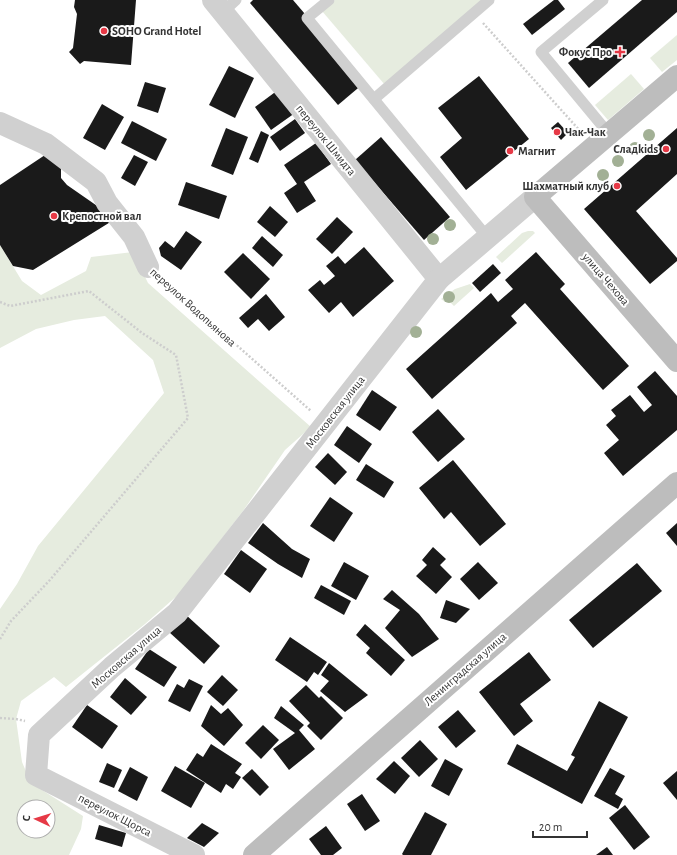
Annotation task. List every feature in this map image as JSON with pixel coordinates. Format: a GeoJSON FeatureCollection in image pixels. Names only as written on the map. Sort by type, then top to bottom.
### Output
{"type":"FeatureCollection","features":[{"type":"Feature","properties":{"kind":"street","name":"переулок Шмидта"},"geometry":{"type":"LineString","coordinates":[[224,4],[439,279]]}},
{"type":"Feature","properties":{"kind":"street","name":"Московская улица"},"geometry":{"type":"LineString","coordinates":[[36,775],[39,735],[112,667],[177,613],[439,279],[677,76]]}},
{"type":"Feature","properties":{"kind":"street","name":"переулок Водопьянова"},"geometry":{"type":"LineString","coordinates":[[0,123],[46,144],[96,182],[107,203],[134,237],[148,267]]}},
{"type":"Feature","properties":{"kind":"street","name":"улица Чехова"},"geometry":{"type":"LineString","coordinates":[[535,197],[677,361]]}},
{"type":"Feature","properties":{"kind":"street","name":"Ленинградская улица"},"geometry":{"type":"LineString","coordinates":[[254,855],[677,483]]}},
{"type":"Feature","properties":{"kind":"street","name":"переулок Щорса"},"geometry":{"type":"LineString","coordinates":[[36,775],[194,855]]}},
{"type":"Feature","properties":{"kind":"lane"},"geometry":{"type":"LineString","coordinates":[[329,0],[307,18],[488,238]]}},
{"type":"Feature","properties":{"kind":"lane"},"geometry":{"type":"LineString","coordinates":[[374,99],[489,0]]}},
{"type":"Feature","properties":{"kind":"lane"},"geometry":{"type":"LineString","coordinates":[[603,0],[541,52],[609,134]]}},
{"type":"Feature","properties":{"kind":"path"},"geometry":{"type":"LineString","coordinates":[[474,13],[569,119]]}},
{"type":"Feature","properties":{"kind":"path","name":"переулок Водопьянова"},"geometry":{"type":"LineString","coordinates":[[148,267],[325,424]]}},
{"type":"Feature","properties":{"kind":"path"},"geometry":{"type":"LineString","coordinates":[[0,302],[10,306],[90,291],[142,333],[176,355],[188,418],[54,575],[11,621],[0,639]]}},
{"type":"Feature","properties":{"kind":"shaded area"},"geometry":{"type":"Polygon","coordinates":[[[335,0],[482,0],[385,85],[322,11],[335,0]]]}},
{"type":"Feature","properties":{"kind":"shaded area"},"geometry":{"type":"Polygon","coordinates":[[[677,35],[677,60],[662,72],[650,58],[677,35]]]}},
{"type":"Feature","properties":{"kind":"shaded area"},"geometry":{"type":"Polygon","coordinates":[[[631,74],[644,89],[608,120],[595,105],[631,74]]]}},
{"type":"Feature","properties":{"kind":"shaded area"},"geometry":{"type":"Polygon","coordinates":[[[533,231],[535,233],[502,263],[496,257],[522,233],[533,231]]]}},
{"type":"Feature","properties":{"kind":"shaded area"},"geometry":{"type":"Polygon","coordinates":[[[0,245],[22,281],[41,295],[86,271],[91,257],[133,252],[148,283],[311,427],[285,450],[243,511],[179,594],[145,624],[66,687],[54,677],[21,701],[16,719],[22,762],[31,783],[83,816],[81,829],[69,855],[0,855],[0,609],[17,584],[38,546],[164,393],[153,360],[105,316],[74,320],[36,329],[0,348],[0,245]]]}},
{"type":"Feature","properties":{"kind":"shaded area"},"geometry":{"type":"Polygon","coordinates":[[[470,284],[474,288],[454,306],[448,300],[445,302],[441,299],[455,289],[470,284]]]}},
{"type":"Feature","properties":{"kind":"building","name":"SOHO Grand Hotel"},"geometry":{"type":"Polygon","coordinates":[[[75,0],[136,0],[131,65],[84,61],[80,64],[69,52],[73,48],[77,14],[74,7],[75,0]]]}},
{"type":"Feature","properties":{"kind":"building"},"geometry":{"type":"Polygon","coordinates":[[[253,0],[293,0],[364,83],[338,105],[250,3],[253,0]]]}},
{"type":"Feature","properties":{"kind":"building"},"geometry":{"type":"Polygon","coordinates":[[[554,0],[558,0],[565,9],[532,35],[523,24],[554,0]]]}},
{"type":"Feature","properties":{"kind":"building"},"geometry":{"type":"Polygon","coordinates":[[[642,0],[677,0],[677,12],[589,88],[568,63],[642,0]]]}},
{"type":"Feature","properties":{"kind":"building"},"geometry":{"type":"Polygon","coordinates":[[[229,66],[254,78],[235,118],[209,105],[229,66]]]}},
{"type":"Feature","properties":{"kind":"building"},"geometry":{"type":"Polygon","coordinates":[[[479,76],[529,139],[466,190],[440,157],[462,138],[438,108],[479,76]]]}},
{"type":"Feature","properties":{"kind":"building"},"geometry":{"type":"Polygon","coordinates":[[[145,82],[166,88],[158,113],[137,106],[145,82]]]}},
{"type":"Feature","properties":{"kind":"building"},"geometry":{"type":"Polygon","coordinates":[[[278,90],[295,113],[271,130],[255,107],[278,90]]]}},
{"type":"Feature","properties":{"kind":"building"},"geometry":{"type":"Polygon","coordinates":[[[102,104],[124,117],[105,150],[83,138],[102,104]]]}},
{"type":"Feature","properties":{"kind":"building"},"geometry":{"type":"Polygon","coordinates":[[[295,119],[305,133],[280,151],[270,137],[295,119]]]}},
{"type":"Feature","properties":{"kind":"building"},"geometry":{"type":"Polygon","coordinates":[[[132,121],[167,139],[156,161],[121,143],[132,121]]]}},
{"type":"Feature","properties":{"kind":"building"},"geometry":{"type":"Polygon","coordinates":[[[558,122],[568,133],[561,140],[551,128],[558,122]]]}},
{"type":"Feature","properties":{"kind":"building"},"geometry":{"type":"Polygon","coordinates":[[[226,128],[248,137],[233,175],[211,166],[226,128]]]}},
{"type":"Feature","properties":{"kind":"building"},"geometry":{"type":"Polygon","coordinates":[[[677,128],[677,174],[636,211],[677,258],[677,261],[650,284],[584,209],[677,128]]]}},
{"type":"Feature","properties":{"kind":"building"},"geometry":{"type":"Polygon","coordinates":[[[261,131],[269,135],[258,163],[249,159],[261,131]]]}},
{"type":"Feature","properties":{"kind":"building"},"geometry":{"type":"Polygon","coordinates":[[[381,137],[450,217],[424,240],[355,160],[381,137]]]}},
{"type":"Feature","properties":{"kind":"building"},"geometry":{"type":"Polygon","coordinates":[[[316,143],[331,164],[304,182],[316,201],[297,213],[284,193],[297,184],[284,165],[316,143]]]}},
{"type":"Feature","properties":{"kind":"building","name":"Крепостной вал"},"geometry":{"type":"Polygon","coordinates":[[[48,153],[61,164],[61,178],[67,185],[103,210],[112,221],[33,270],[13,266],[0,245],[0,185],[48,153]]]}},
{"type":"Feature","properties":{"kind":"building"},"geometry":{"type":"Polygon","coordinates":[[[134,155],[148,162],[135,186],[121,178],[134,155]]]}},
{"type":"Feature","properties":{"kind":"building"},"geometry":{"type":"Polygon","coordinates":[[[186,182],[227,196],[219,219],[178,205],[186,182]]]}},
{"type":"Feature","properties":{"kind":"building"},"geometry":{"type":"Polygon","coordinates":[[[270,206],[288,222],[275,237],[257,222],[270,206]]]}},
{"type":"Feature","properties":{"kind":"building"},"geometry":{"type":"Polygon","coordinates":[[[337,217],[353,232],[332,254],[316,239],[337,217]]]}},
{"type":"Feature","properties":{"kind":"building"},"geometry":{"type":"Polygon","coordinates":[[[186,231],[202,242],[181,270],[161,256],[159,248],[165,241],[174,248],[186,231]]]}},
{"type":"Feature","properties":{"kind":"building"},"geometry":{"type":"Polygon","coordinates":[[[262,236],[283,255],[273,267],[252,248],[262,236]]]}},
{"type":"Feature","properties":{"kind":"building"},"geometry":{"type":"Polygon","coordinates":[[[364,247],[394,281],[353,317],[341,302],[329,313],[308,290],[320,280],[324,285],[335,276],[326,266],[338,256],[345,264],[364,247]]]}},
{"type":"Feature","properties":{"kind":"building"},"geometry":{"type":"Polygon","coordinates":[[[536,252],[565,284],[560,289],[629,366],[603,390],[525,303],[511,316],[517,323],[432,399],[406,369],[491,293],[498,302],[513,289],[505,280],[536,252]]]}},
{"type":"Feature","properties":{"kind":"building"},"geometry":{"type":"Polygon","coordinates":[[[243,253],[270,279],[251,299],[224,272],[243,253]]]}},
{"type":"Feature","properties":{"kind":"building"},"geometry":{"type":"Polygon","coordinates":[[[493,264],[501,273],[480,292],[472,283],[493,264]]]}},
{"type":"Feature","properties":{"kind":"building"},"geometry":{"type":"Polygon","coordinates":[[[266,294],[285,317],[269,331],[258,319],[248,328],[239,318],[266,294]]]}},
{"type":"Feature","properties":{"kind":"building"},"geometry":{"type":"Polygon","coordinates":[[[655,371],[677,396],[677,430],[623,476],[604,453],[619,440],[606,425],[616,416],[611,410],[630,395],[644,412],[652,405],[637,387],[655,371]]]}},
{"type":"Feature","properties":{"kind":"building"},"geometry":{"type":"Polygon","coordinates":[[[372,390],[397,407],[380,431],[356,415],[372,390]]]}},
{"type":"Feature","properties":{"kind":"building"},"geometry":{"type":"Polygon","coordinates":[[[438,409],[465,439],[438,462],[412,432],[438,409]]]}},
{"type":"Feature","properties":{"kind":"building"},"geometry":{"type":"Polygon","coordinates":[[[347,426],[372,444],[359,463],[334,445],[347,426]]]}},
{"type":"Feature","properties":{"kind":"building"},"geometry":{"type":"Polygon","coordinates":[[[328,453],[347,472],[335,485],[315,467],[328,453]]]}},
{"type":"Feature","properties":{"kind":"building"},"geometry":{"type":"Polygon","coordinates":[[[453,460],[506,524],[480,546],[451,512],[444,519],[419,488],[453,460]]]}},
{"type":"Feature","properties":{"kind":"building"},"geometry":{"type":"Polygon","coordinates":[[[366,464],[394,482],[384,498],[356,480],[366,464]]]}},
{"type":"Feature","properties":{"kind":"building"},"geometry":{"type":"Polygon","coordinates":[[[330,497],[353,513],[334,542],[310,526],[330,497]]]}},
{"type":"Feature","properties":{"kind":"building"},"geometry":{"type":"Polygon","coordinates":[[[263,523],[292,549],[310,559],[302,578],[278,564],[248,543],[263,523]]]}},
{"type":"Feature","properties":{"kind":"building"},"geometry":{"type":"Polygon","coordinates":[[[677,523],[677,546],[666,533],[677,523]]]}},
{"type":"Feature","properties":{"kind":"building"},"geometry":{"type":"Polygon","coordinates":[[[433,547],[446,559],[440,565],[452,577],[436,594],[416,576],[427,565],[422,560],[433,547]]]}},
{"type":"Feature","properties":{"kind":"building"},"geometry":{"type":"Polygon","coordinates":[[[241,550],[267,569],[250,593],[224,574],[241,550]]]}},
{"type":"Feature","properties":{"kind":"building"},"geometry":{"type":"Polygon","coordinates":[[[344,562],[369,576],[356,600],[331,586],[344,562]]]}},
{"type":"Feature","properties":{"kind":"building"},"geometry":{"type":"Polygon","coordinates":[[[478,562],[498,583],[479,600],[460,579],[478,562]]]}},
{"type":"Feature","properties":{"kind":"building"},"geometry":{"type":"Polygon","coordinates":[[[637,563],[662,591],[593,648],[569,620],[637,563]]]}},
{"type":"Feature","properties":{"kind":"building"},"geometry":{"type":"Polygon","coordinates":[[[321,585],[351,601],[344,615],[314,598],[321,585]]]}},
{"type":"Feature","properties":{"kind":"building"},"geometry":{"type":"Polygon","coordinates":[[[392,590],[419,614],[439,639],[412,657],[385,628],[400,610],[383,599],[392,590]]]}},
{"type":"Feature","properties":{"kind":"building"},"geometry":{"type":"Polygon","coordinates":[[[446,600],[470,609],[456,623],[440,618],[446,600]]]}},
{"type":"Feature","properties":{"kind":"building"},"geometry":{"type":"Polygon","coordinates":[[[185,614],[220,646],[204,664],[169,632],[185,614]]]}},
{"type":"Feature","properties":{"kind":"building"},"geometry":{"type":"Polygon","coordinates":[[[365,624],[405,660],[391,676],[366,653],[370,648],[356,635],[365,624]]]}},
{"type":"Feature","properties":{"kind":"building"},"geometry":{"type":"Polygon","coordinates":[[[290,637],[327,662],[318,675],[314,672],[307,682],[275,660],[290,637]]]}},
{"type":"Feature","properties":{"kind":"building"},"geometry":{"type":"Polygon","coordinates":[[[149,649],[177,667],[164,687],[135,669],[149,649]]]}},
{"type":"Feature","properties":{"kind":"building"},"geometry":{"type":"Polygon","coordinates":[[[529,652],[551,680],[520,704],[533,721],[514,736],[479,692],[529,652]]]}},
{"type":"Feature","properties":{"kind":"building"},"geometry":{"type":"Polygon","coordinates":[[[329,663],[368,695],[345,712],[320,691],[329,681],[321,675],[329,663]]]}},
{"type":"Feature","properties":{"kind":"building"},"geometry":{"type":"Polygon","coordinates":[[[222,675],[238,690],[223,706],[207,692],[222,675]]]}},
{"type":"Feature","properties":{"kind":"building"},"geometry":{"type":"Polygon","coordinates":[[[125,678],[147,697],[131,715],[110,697],[125,678]]]}},
{"type":"Feature","properties":{"kind":"building"},"geometry":{"type":"Polygon","coordinates":[[[189,679],[203,686],[190,712],[168,701],[177,684],[184,688],[189,679]]]}},
{"type":"Feature","properties":{"kind":"building"},"geometry":{"type":"Polygon","coordinates":[[[306,685],[319,698],[321,696],[343,718],[321,740],[307,726],[310,723],[289,701],[306,685]]]}},
{"type":"Feature","properties":{"kind":"building"},"geometry":{"type":"Polygon","coordinates":[[[599,701],[628,717],[582,804],[507,764],[517,744],[567,771],[575,757],[571,755],[599,701]]]}},
{"type":"Feature","properties":{"kind":"building"},"geometry":{"type":"Polygon","coordinates":[[[87,705],[118,726],[102,749],[72,727],[87,705]]]}},
{"type":"Feature","properties":{"kind":"building"},"geometry":{"type":"Polygon","coordinates":[[[211,705],[221,714],[228,708],[243,725],[224,746],[201,726],[211,705]]]}},
{"type":"Feature","properties":{"kind":"building"},"geometry":{"type":"Polygon","coordinates":[[[281,706],[304,725],[299,730],[315,749],[289,770],[273,749],[295,733],[274,718],[281,706]]]}},
{"type":"Feature","properties":{"kind":"building"},"geometry":{"type":"Polygon","coordinates":[[[458,710],[476,731],[456,748],[438,727],[458,710]]]}},
{"type":"Feature","properties":{"kind":"building"},"geometry":{"type":"Polygon","coordinates":[[[263,725],[279,740],[261,759],[245,743],[263,725]]]}},
{"type":"Feature","properties":{"kind":"building"},"geometry":{"type":"Polygon","coordinates":[[[420,740],[438,759],[419,777],[401,758],[420,740]]]}},
{"type":"Feature","properties":{"kind":"building"},"geometry":{"type":"Polygon","coordinates":[[[211,744],[242,764],[235,773],[241,777],[233,789],[226,784],[221,793],[186,770],[197,753],[203,757],[211,744]]]}},
{"type":"Feature","properties":{"kind":"building"},"geometry":{"type":"Polygon","coordinates":[[[445,759],[463,769],[449,796],[431,786],[445,759]]]}},
{"type":"Feature","properties":{"kind":"building"},"geometry":{"type":"Polygon","coordinates":[[[394,761],[410,776],[395,794],[376,779],[394,761]]]}},
{"type":"Feature","properties":{"kind":"building"},"geometry":{"type":"Polygon","coordinates":[[[107,763],[122,770],[114,788],[99,782],[107,763]]]}},
{"type":"Feature","properties":{"kind":"building"},"geometry":{"type":"Polygon","coordinates":[[[175,766],[205,783],[191,808],[161,791],[175,766]]]}},
{"type":"Feature","properties":{"kind":"building"},"geometry":{"type":"Polygon","coordinates":[[[130,767],[148,777],[137,801],[118,791],[130,767]]]}},
{"type":"Feature","properties":{"kind":"building"},"geometry":{"type":"Polygon","coordinates":[[[610,768],[625,776],[615,794],[623,799],[618,809],[594,796],[610,768]]]}},
{"type":"Feature","properties":{"kind":"building"},"geometry":{"type":"Polygon","coordinates":[[[252,769],[269,787],[260,796],[242,778],[252,769]]]}},
{"type":"Feature","properties":{"kind":"building"},"geometry":{"type":"Polygon","coordinates":[[[677,771],[677,800],[663,783],[677,771]]]}},
{"type":"Feature","properties":{"kind":"building"},"geometry":{"type":"Polygon","coordinates":[[[362,794],[380,821],[365,831],[347,804],[362,794]]]}},
{"type":"Feature","properties":{"kind":"building"},"geometry":{"type":"Polygon","coordinates":[[[625,805],[650,837],[634,850],[609,818],[625,805]]]}},
{"type":"Feature","properties":{"kind":"building"},"geometry":{"type":"Polygon","coordinates":[[[425,812],[447,824],[431,855],[403,855],[402,854],[425,812]]]}},
{"type":"Feature","properties":{"kind":"building"},"geometry":{"type":"Polygon","coordinates":[[[202,823],[219,833],[204,847],[187,838],[202,823]]]}},
{"type":"Feature","properties":{"kind":"building"},"geometry":{"type":"Polygon","coordinates":[[[99,825],[126,833],[122,847],[95,839],[99,825]]]}},
{"type":"Feature","properties":{"kind":"building"},"geometry":{"type":"Polygon","coordinates":[[[326,826],[342,848],[333,855],[321,855],[309,839],[326,826]]]}},
{"type":"Feature","properties":{"kind":"building"},"geometry":{"type":"Polygon","coordinates":[[[607,847],[613,855],[596,855],[607,847]]]}},
{"type":"Feature","properties":{"kind":"place","name":"SOHO Grand Hotel"},"geometry":{"type":"Point","coordinates":[104,31]}},
{"type":"Feature","properties":{"kind":"place","name":"Фокус Про"},"geometry":{"type":"Point","coordinates":[620,52]}},
{"type":"Feature","properties":{"kind":"place","name":"Чак-Чак"},"geometry":{"type":"Point","coordinates":[557,132]}},
{"type":"Feature","properties":{"kind":"place","name":"Сладkids"},"geometry":{"type":"Point","coordinates":[666,149]}},
{"type":"Feature","properties":{"kind":"place","name":"Магнит"},"geometry":{"type":"Point","coordinates":[510,151]}},
{"type":"Feature","properties":{"kind":"place","name":"Шахматный клуб"},"geometry":{"type":"Point","coordinates":[617,186]}},
{"type":"Feature","properties":{"kind":"place","name":"Крепостной вал"},"geometry":{"type":"Point","coordinates":[54,216]}}]}
